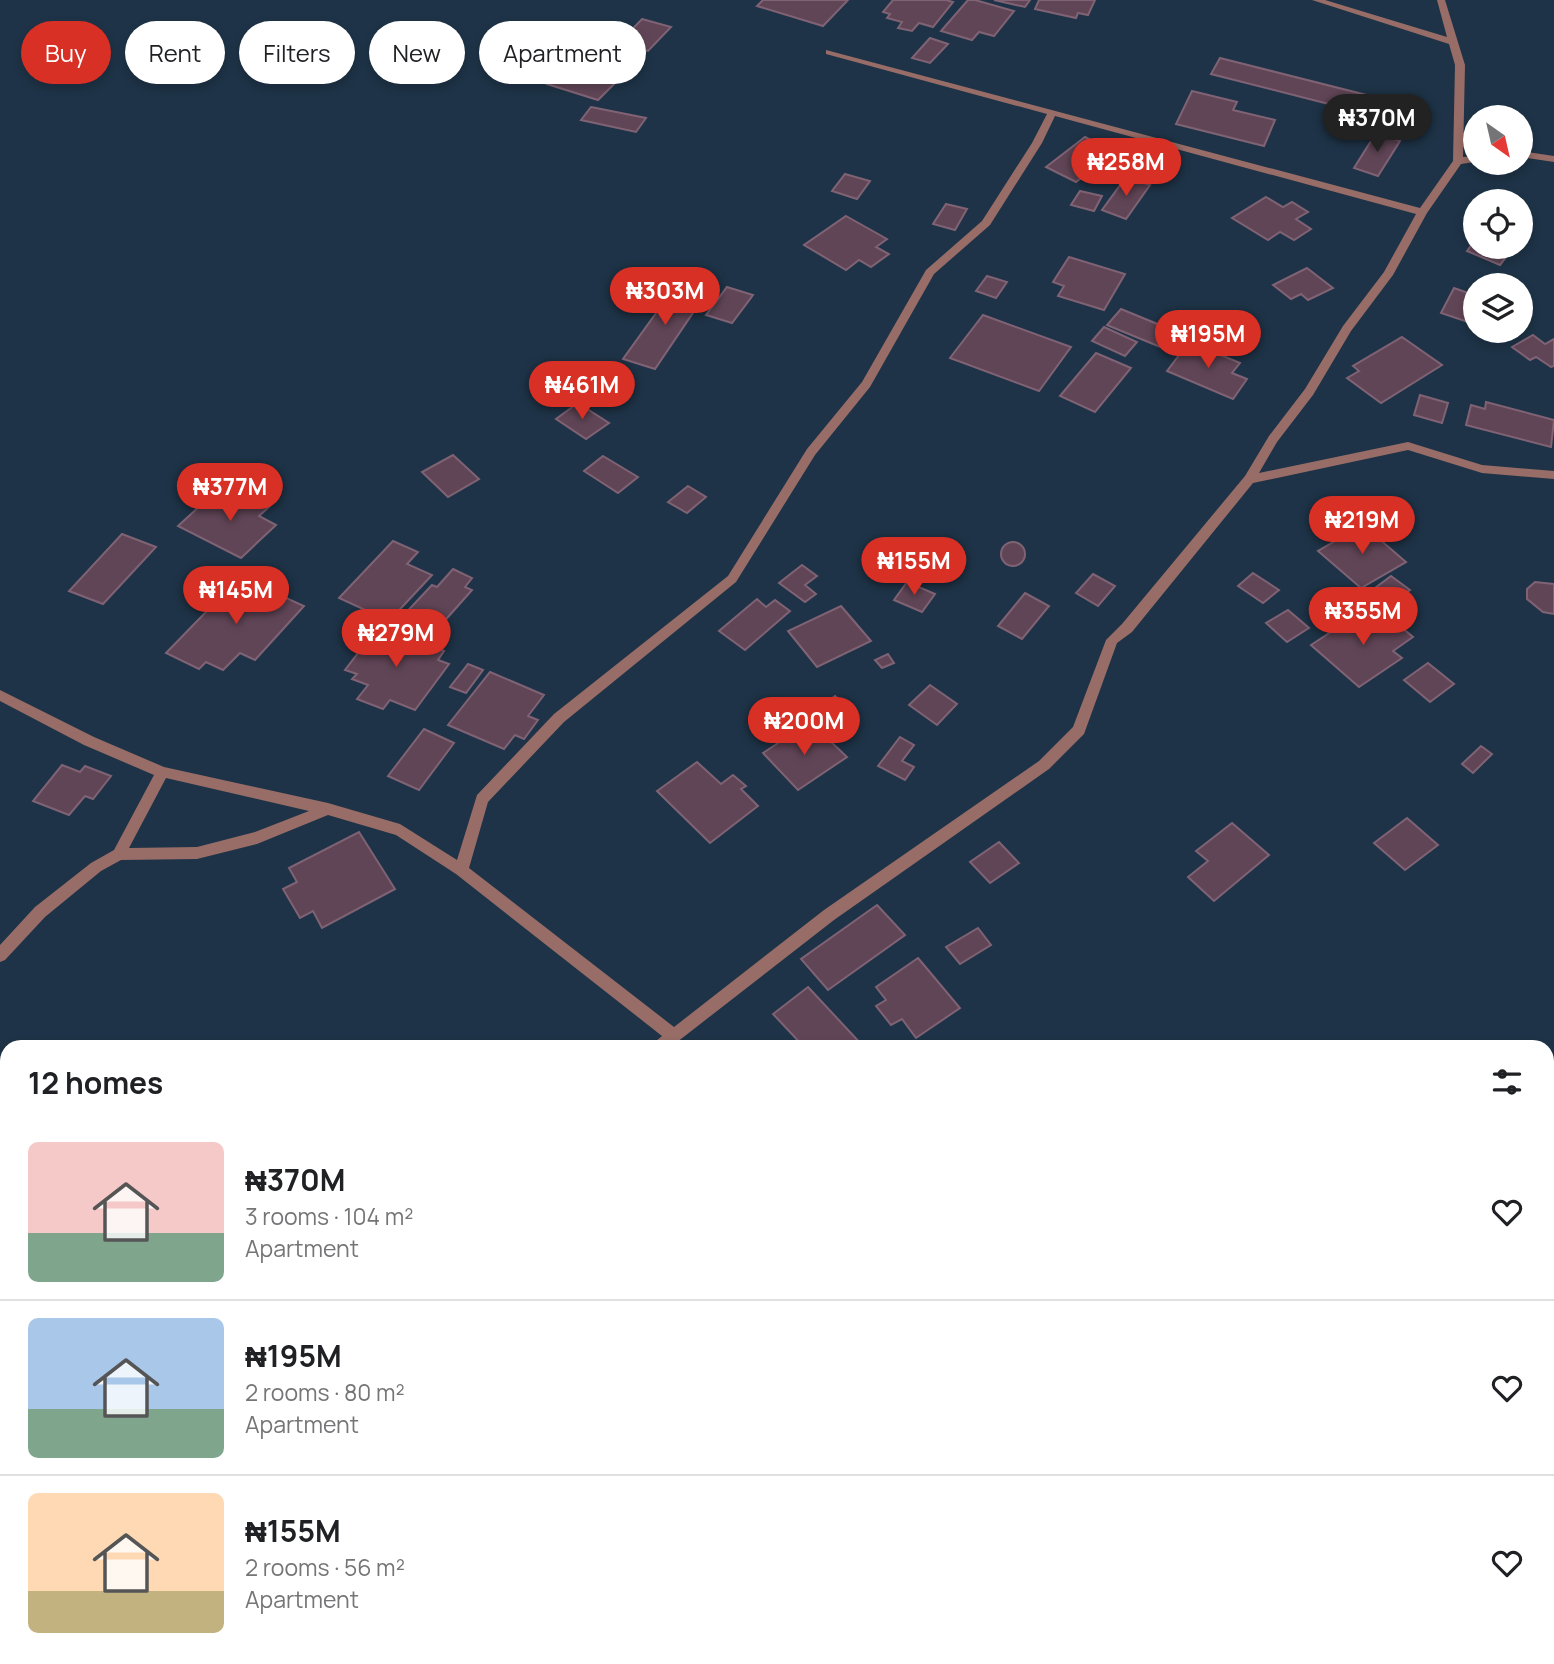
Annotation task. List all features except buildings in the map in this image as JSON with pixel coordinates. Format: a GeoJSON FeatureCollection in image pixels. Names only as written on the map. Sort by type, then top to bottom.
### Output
{"type":"FeatureCollection","features":[{"type":"Feature","properties":{"kind":"street"},"geometry":{"type":"LineString","coordinates":[[1316,0],[1453,42]]}},
{"type":"Feature","properties":{"kind":"street"},"geometry":{"type":"LineString","coordinates":[[669,1040],[829,915],[1044,765],[1079,730],[1112,640],[1127,628],[1249,479],[1273,439],[1309,392],[1347,329],[1389,273],[1422,212],[1458,161],[1460,65],[1441,0]]}},
{"type":"Feature","properties":{"kind":"street"},"geometry":{"type":"LineString","coordinates":[[829,52],[1422,212]]}},
{"type":"Feature","properties":{"kind":"street"},"geometry":{"type":"LineString","coordinates":[[461,870],[482,799],[559,718],[732,579],[811,453],[866,384],[930,272],[986,223],[1037,143],[1051,114]]}},
{"type":"Feature","properties":{"kind":"street"},"geometry":{"type":"LineString","coordinates":[[1533,156],[1554,159]]}},
{"type":"Feature","properties":{"kind":"street"},"geometry":{"type":"LineString","coordinates":[[1458,161],[1463,160]]}},
{"type":"Feature","properties":{"kind":"street"},"geometry":{"type":"LineString","coordinates":[[1249,479],[1408,446],[1482,468],[1554,475]]}},
{"type":"Feature","properties":{"kind":"street"},"geometry":{"type":"LineString","coordinates":[[0,695],[89,741],[162,772],[328,809],[400,830],[461,870],[674,1036]]}},
{"type":"Feature","properties":{"kind":"street"},"geometry":{"type":"LineString","coordinates":[[119,854],[162,772]]}},
{"type":"Feature","properties":{"kind":"street"},"geometry":{"type":"LineString","coordinates":[[0,955],[40,912],[96,867],[119,854],[197,853],[257,838],[328,809]]}}]}
